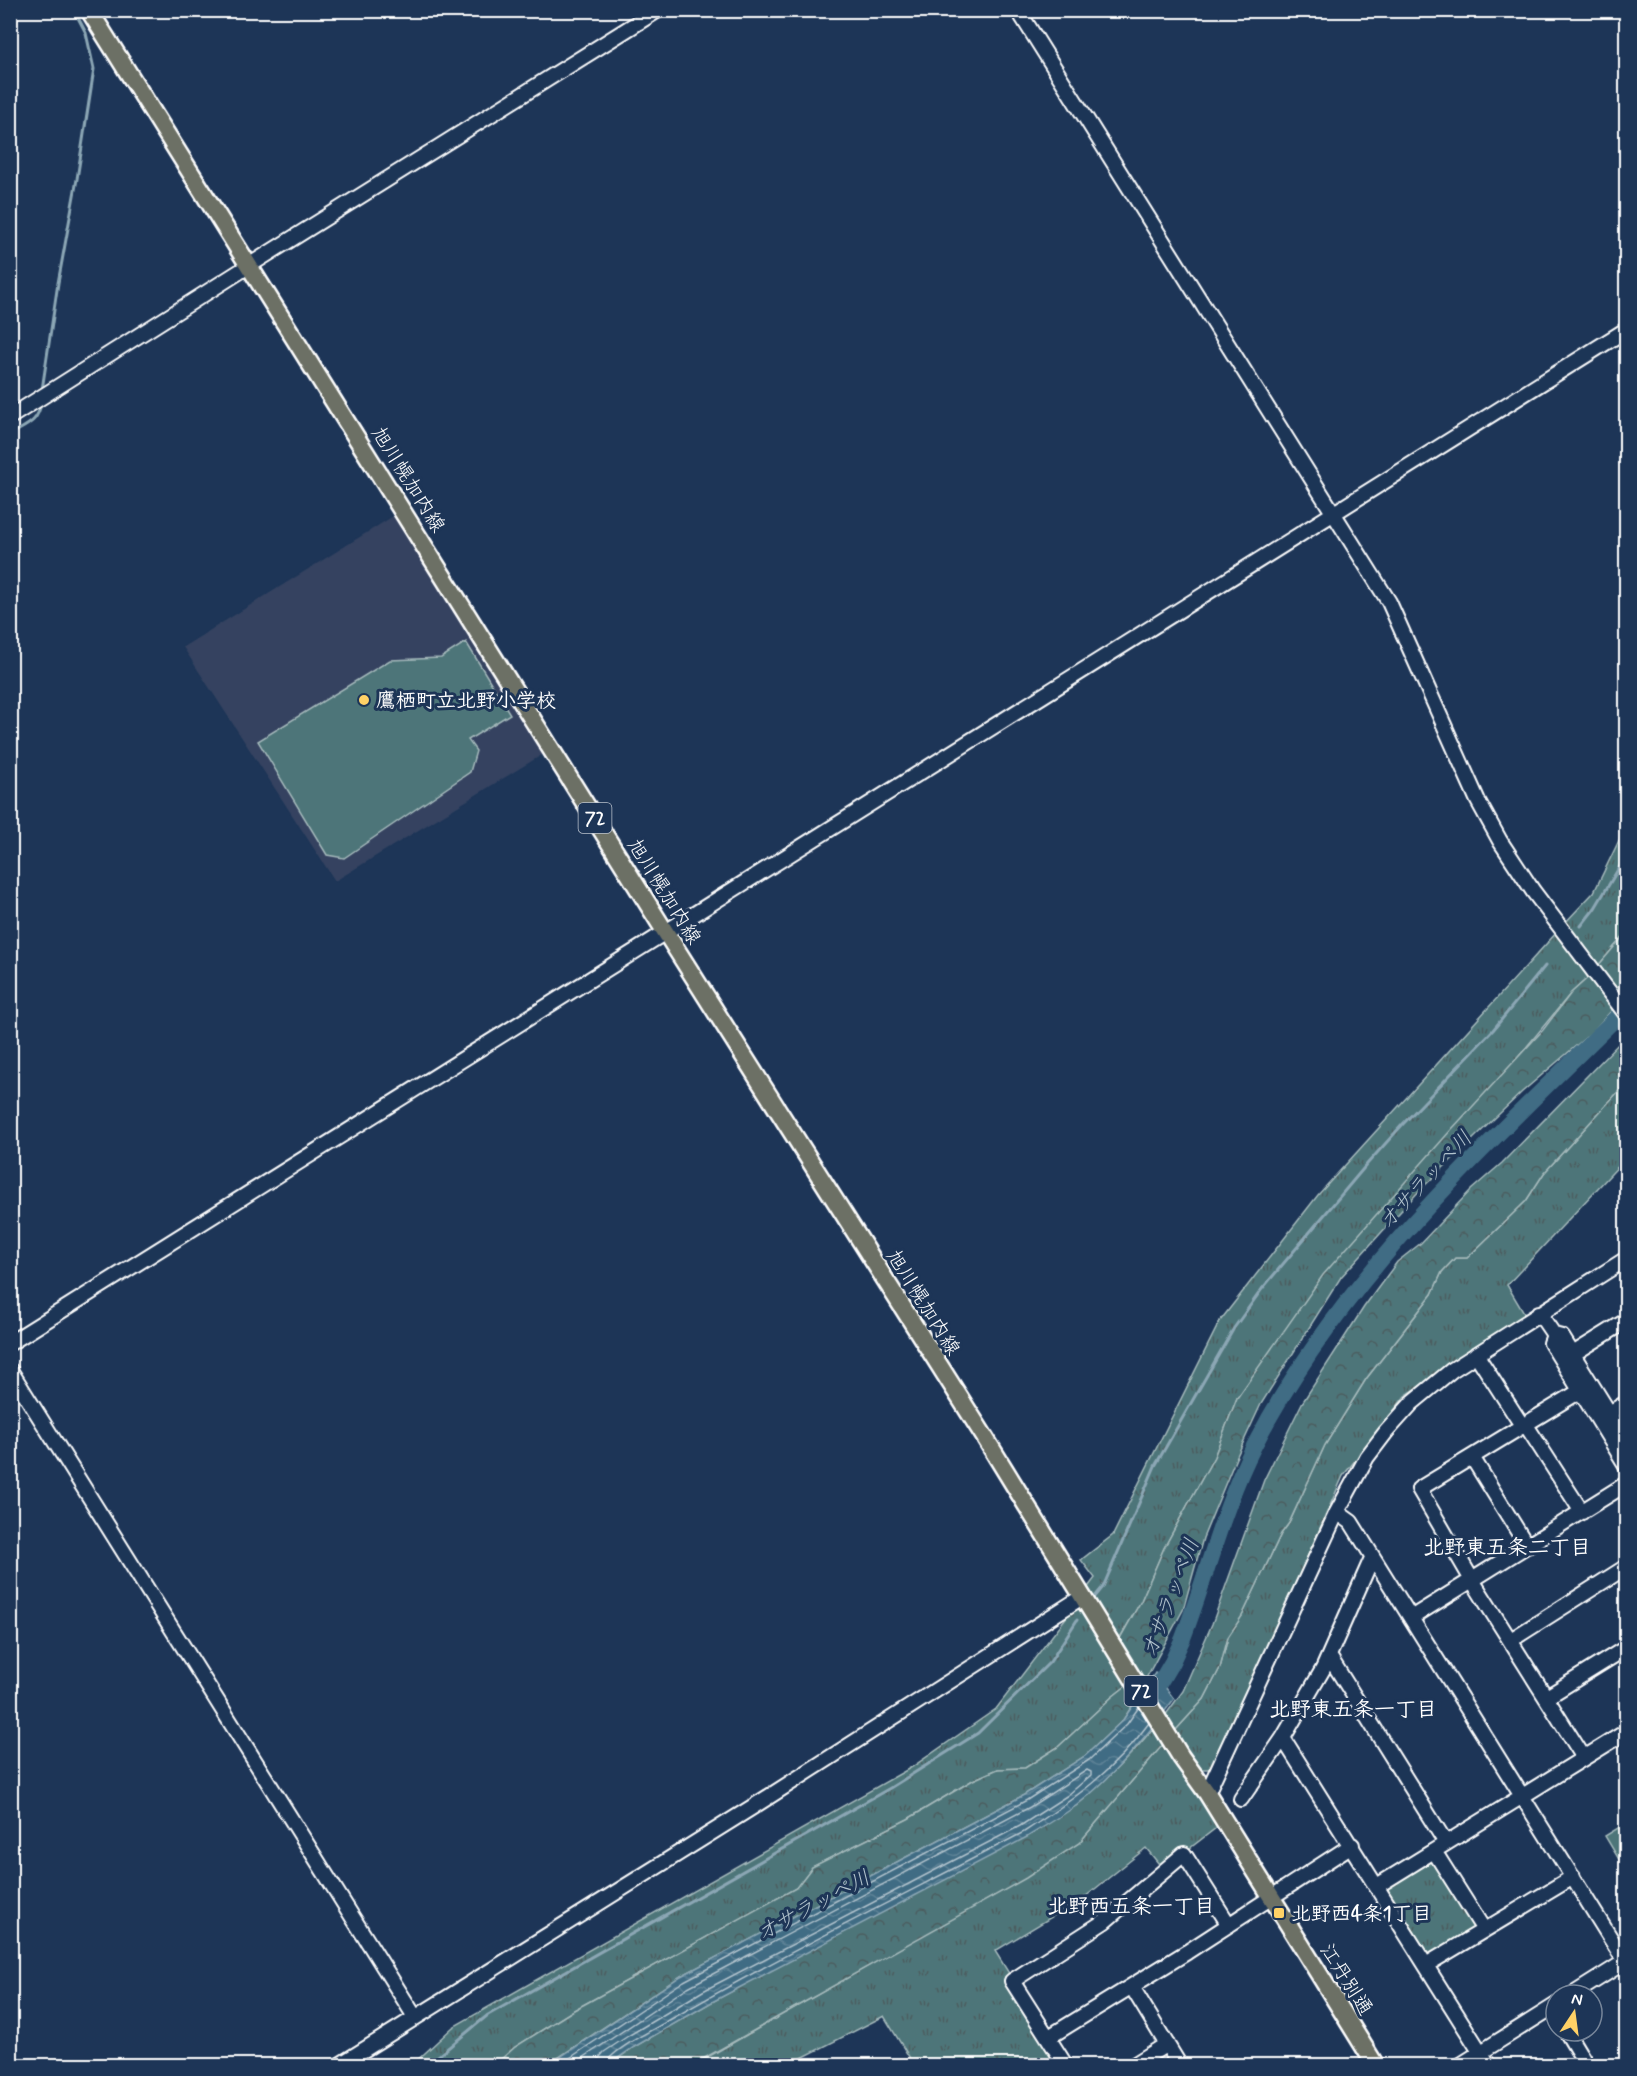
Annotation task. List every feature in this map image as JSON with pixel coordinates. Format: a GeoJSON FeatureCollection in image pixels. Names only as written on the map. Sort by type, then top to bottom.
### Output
{"type":"FeatureCollection","features":[{"type":"Feature","properties":{"kind":"main road","name":"旭川幌加内線"},"geometry":{"type":"LineString","coordinates":[[89,10],[666,933],[984,1436],[1181,1757],[1207,1793]]}},
{"type":"Feature","properties":{"kind":"main road","name":"江丹別通"},"geometry":{"type":"LineString","coordinates":[[1207,1793],[1376,2066]]}},
{"type":"Feature","properties":{"kind":"street"},"geometry":{"type":"LineString","coordinates":[[10,417],[658,10]]}},
{"type":"Feature","properties":{"kind":"street"},"geometry":{"type":"LineString","coordinates":[[1018,10],[1389,602],[1478,801],[1495,831],[1533,891],[1626,1014]]}},
{"type":"Feature","properties":{"kind":"street"},"geometry":{"type":"LineString","coordinates":[[10,1343],[1626,330]]}},
{"type":"Feature","properties":{"kind":"street"},"geometry":{"type":"LineString","coordinates":[[1207,1793],[1337,1512],[1367,1457],[1386,1432],[1412,1402],[1452,1370],[1626,1259]]}},
{"type":"Feature","properties":{"kind":"street"},"geometry":{"type":"LineString","coordinates":[[1539,1313],[1554,1335],[1562,1337],[1573,1354],[1626,1465]]}},
{"type":"Feature","properties":{"kind":"street"},"geometry":{"type":"LineString","coordinates":[[1573,1354],[1626,1321]]}},
{"type":"Feature","properties":{"kind":"street"},"geometry":{"type":"LineString","coordinates":[[1554,1335],[1551,1343],[1580,1392],[1626,1440]]}},
{"type":"Feature","properties":{"kind":"street"},"geometry":{"type":"LineString","coordinates":[[1476,1354],[1582,1512]]}},
{"type":"Feature","properties":{"kind":"street"},"geometry":{"type":"LineString","coordinates":[[10,1370],[415,2017]]}},
{"type":"Feature","properties":{"kind":"street"},"geometry":{"type":"LineString","coordinates":[[1580,1392],[1419,1490],[1472,1580],[1584,1758]]}},
{"type":"Feature","properties":{"kind":"street"},"geometry":{"type":"LineString","coordinates":[[1604,1417],[1626,1402]]}},
{"type":"Feature","properties":{"kind":"street"},"geometry":{"type":"LineString","coordinates":[[1472,1457],[1527,1546]]}},
{"type":"Feature","properties":{"kind":"street"},"geometry":{"type":"LineString","coordinates":[[1411,1618],[1626,1484]]}},
{"type":"Feature","properties":{"kind":"street"},"geometry":{"type":"LineString","coordinates":[[1337,1512],[1351,1522],[1626,1962],[1592,1983]]}},
{"type":"Feature","properties":{"kind":"street"},"geometry":{"type":"LineString","coordinates":[[1241,1799],[1283,1738],[1329,1656],[1372,1558]]}},
{"type":"Feature","properties":{"kind":"street"},"geometry":{"type":"LineString","coordinates":[[1511,1640],[1626,1566]]}},
{"type":"Feature","properties":{"kind":"street"},"geometry":{"type":"LineString","coordinates":[[338,2066],[751,1808],[1082,1597]]}},
{"type":"Feature","properties":{"kind":"street"},"geometry":{"type":"LineString","coordinates":[[1547,1697],[1626,1648]]}},
{"type":"Feature","properties":{"kind":"street"},"geometry":{"type":"LineString","coordinates":[[1329,1656],[1440,1847],[1484,1930]]}},
{"type":"Feature","properties":{"kind":"street"},"geometry":{"type":"LineString","coordinates":[[1283,1738],[1489,2066]]}},
{"type":"Feature","properties":{"kind":"street"},"geometry":{"type":"LineString","coordinates":[[1377,1886],[1584,1758],[1624,1738]]}},
{"type":"Feature","properties":{"kind":"street"},"geometry":{"type":"LineString","coordinates":[[1048,2037],[1272,1898],[1352,1845]]}},
{"type":"Feature","properties":{"kind":"street"},"geometry":{"type":"LineString","coordinates":[[1065,2066],[1012,1981],[1105,1921],[1184,1854],[1229,1925]]}},
{"type":"Feature","properties":{"kind":"street"},"geometry":{"type":"LineString","coordinates":[[1426,1965],[1573,1877]]}},
{"type":"Feature","properties":{"kind":"street"},"geometry":{"type":"LineString","coordinates":[[1132,1986],[1180,2066]]}},
{"type":"Feature","properties":{"kind":"street"},"geometry":{"type":"LineString","coordinates":[[1460,2066],[1544,2016]]}},
{"type":"Feature","properties":{"kind":"street"},"geometry":{"type":"LineString","coordinates":[[1573,2043],[1587,2066]]}},
{"type":"Feature","properties":{"kind":"street"},"geometry":{"type":"LineString","coordinates":[[1132,2066],[1167,2044]]}},
{"type":"Feature","properties":{"kind":"shaded area","name":"鷹栖町立北野小学校"},"geometry":{"type":"Polygon","coordinates":[[[395,515],[545,753],[335,881],[183,647],[395,515]]]}},
{"type":"Feature","properties":{"kind":"green space"},"geometry":{"type":"Polygon","coordinates":[[[466,642],[510,714],[468,740],[476,751],[470,772],[344,858],[327,855],[258,741],[390,660],[441,658],[466,642]]]}},
{"type":"Feature","properties":{"kind":"green space"},"geometry":{"type":"Polygon","coordinates":[[[1626,826],[1626,933],[1597,967],[1563,925],[1594,892],[1626,826]]]}},
{"type":"Feature","properties":{"kind":"green space"},"geometry":{"type":"Polygon","coordinates":[[[1558,931],[1591,975],[1571,993],[1237,1398],[1214,1457],[1164,1548],[1141,1601],[1118,1641],[1085,1591],[1095,1578],[1081,1560],[1113,1535],[1220,1321],[1318,1195],[1558,931]]]}},
{"type":"Feature","properties":{"kind":"green space"},"geometry":{"type":"Polygon","coordinates":[[[1626,933],[1626,992],[1621,999],[1597,967],[1626,933]]]}},
{"type":"Feature","properties":{"kind":"green space"},"geometry":{"type":"Polygon","coordinates":[[[1591,975],[1613,1009],[1592,1032],[1522,1092],[1420,1190],[1341,1277],[1261,1404],[1203,1538],[1183,1610],[1144,1682],[1118,1642],[1141,1601],[1164,1548],[1214,1457],[1237,1398],[1323,1275],[1543,1030],[1571,993],[1591,975]]]}},
{"type":"Feature","properties":{"kind":"green space"},"geometry":{"type":"Polygon","coordinates":[[[1626,1036],[1626,1083],[1544,1173],[1526,1201],[1467,1258],[1455,1258],[1442,1272],[1432,1294],[1366,1379],[1325,1445],[1289,1523],[1281,1534],[1242,1616],[1228,1637],[1220,1668],[1204,1699],[1174,1732],[1164,1717],[1183,1691],[1212,1624],[1264,1480],[1302,1403],[1364,1307],[1397,1262],[1421,1243],[1626,1036]]]}},
{"type":"Feature","properties":{"kind":"green space"},"geometry":{"type":"Polygon","coordinates":[[[1626,1083],[1626,1158],[1507,1285],[1525,1315],[1405,1396],[1343,1476],[1214,1769],[1198,1769],[1174,1732],[1204,1699],[1220,1668],[1228,1637],[1242,1616],[1281,1534],[1289,1523],[1325,1445],[1366,1379],[1432,1294],[1442,1272],[1455,1258],[1467,1258],[1526,1201],[1544,1173],[1626,1083]]]}},
{"type":"Feature","properties":{"kind":"green space"},"geometry":{"type":"Polygon","coordinates":[[[1081,1598],[1131,1682],[1058,1747],[1025,1768],[998,1769],[973,1780],[908,1819],[812,1867],[796,1888],[574,2010],[515,2047],[494,2065],[411,2066],[453,2027],[912,1767],[996,1709],[1081,1598]]]}},
{"type":"Feature","properties":{"kind":"green space"},"geometry":{"type":"Polygon","coordinates":[[[1131,1682],[1139,1695],[1123,1720],[1085,1756],[1024,1795],[681,1976],[547,2065],[494,2066],[515,2047],[574,2010],[796,1888],[812,1867],[908,1819],[973,1780],[998,1769],[1025,1768],[1058,1747],[1131,1682]]]}},
{"type":"Feature","properties":{"kind":"green space"},"geometry":{"type":"Polygon","coordinates":[[[1156,1724],[1166,1741],[1079,1843],[1026,1878],[692,2065],[608,2066],[634,2047],[710,2003],[1076,1806],[1118,1767],[1156,1724]]]}},
{"type":"Feature","properties":{"kind":"green space"},"geometry":{"type":"Polygon","coordinates":[[[1166,1741],[1221,1824],[1163,1869],[1146,1848],[1085,1897],[995,1951],[1066,2065],[914,2065],[884,2016],[788,2065],[692,2066],[1079,1843],[1166,1741]]]}},
{"type":"Feature","properties":{"kind":"green space"},"geometry":{"type":"Polygon","coordinates":[[[1623,1825],[1626,1830],[1626,1871],[1605,1836],[1623,1825]]]}},
{"type":"Feature","properties":{"kind":"green space"},"geometry":{"type":"Polygon","coordinates":[[[1434,1856],[1478,1930],[1429,1959],[1385,1885],[1434,1856]]]}},
{"type":"Feature","properties":{"kind":"water"},"geometry":{"type":"Polygon","coordinates":[[[1155,1673],[1174,1699],[1117,1769],[1077,1805],[1058,1818],[1027,1837],[710,2003],[634,2047],[608,2065],[547,2066],[681,1976],[1024,1795],[1085,1756],[1123,1720],[1155,1673]]]}},
{"type":"Feature","properties":{"kind":"waterway"},"geometry":{"type":"LineString","coordinates":[[42,390],[94,69],[86,33],[74,10]]}},
{"type":"Feature","properties":{"kind":"waterway"},"geometry":{"type":"LineString","coordinates":[[10,435],[34,419],[41,403]]}},
{"type":"Feature","properties":{"kind":"waterway"},"geometry":{"type":"LineString","coordinates":[[1581,926],[1595,908],[1626,856]]}},
{"type":"Feature","properties":{"kind":"waterway"},"geometry":{"type":"LineString","coordinates":[[1094,1598],[1103,1587],[1155,1466],[1234,1328],[1262,1289],[1368,1163],[1493,1030],[1545,966]]}},
{"type":"Feature","properties":{"kind":"waterway","name":"オサラッペ川"},"geometry":{"type":"LineString","coordinates":[[1149,1701],[1183,1638],[1224,1517],[1243,1469],[1290,1383],[1331,1324],[1375,1267],[1422,1213],[1472,1160],[1626,1008]]}},
{"type":"Feature","properties":{"kind":"waterway"},"geometry":{"type":"LineString","coordinates":[[426,2066],[488,2015],[890,1788],[978,1733],[1050,1662],[1077,1620]]}},
{"type":"Feature","properties":{"kind":"place","name":"鷹栖町立北野小学校"},"geometry":{"type":"Point","coordinates":[364,700]}},
{"type":"Feature","properties":{"kind":"place","name":"北野西4条1丁目"},"geometry":{"type":"Point","coordinates":[1279,1913]}},
{"type":"Feature","properties":{"kind":"district","name":"北野東五条二丁目"},"geometry":{"type":"Point","coordinates":[1507,1547]}},
{"type":"Feature","properties":{"kind":"district","name":"北野東五条一丁目"},"geometry":{"type":"Point","coordinates":[1353,1709]}},
{"type":"Feature","properties":{"kind":"district","name":"北野西五条一丁目"},"geometry":{"type":"Point","coordinates":[1131,1906]}}]}
